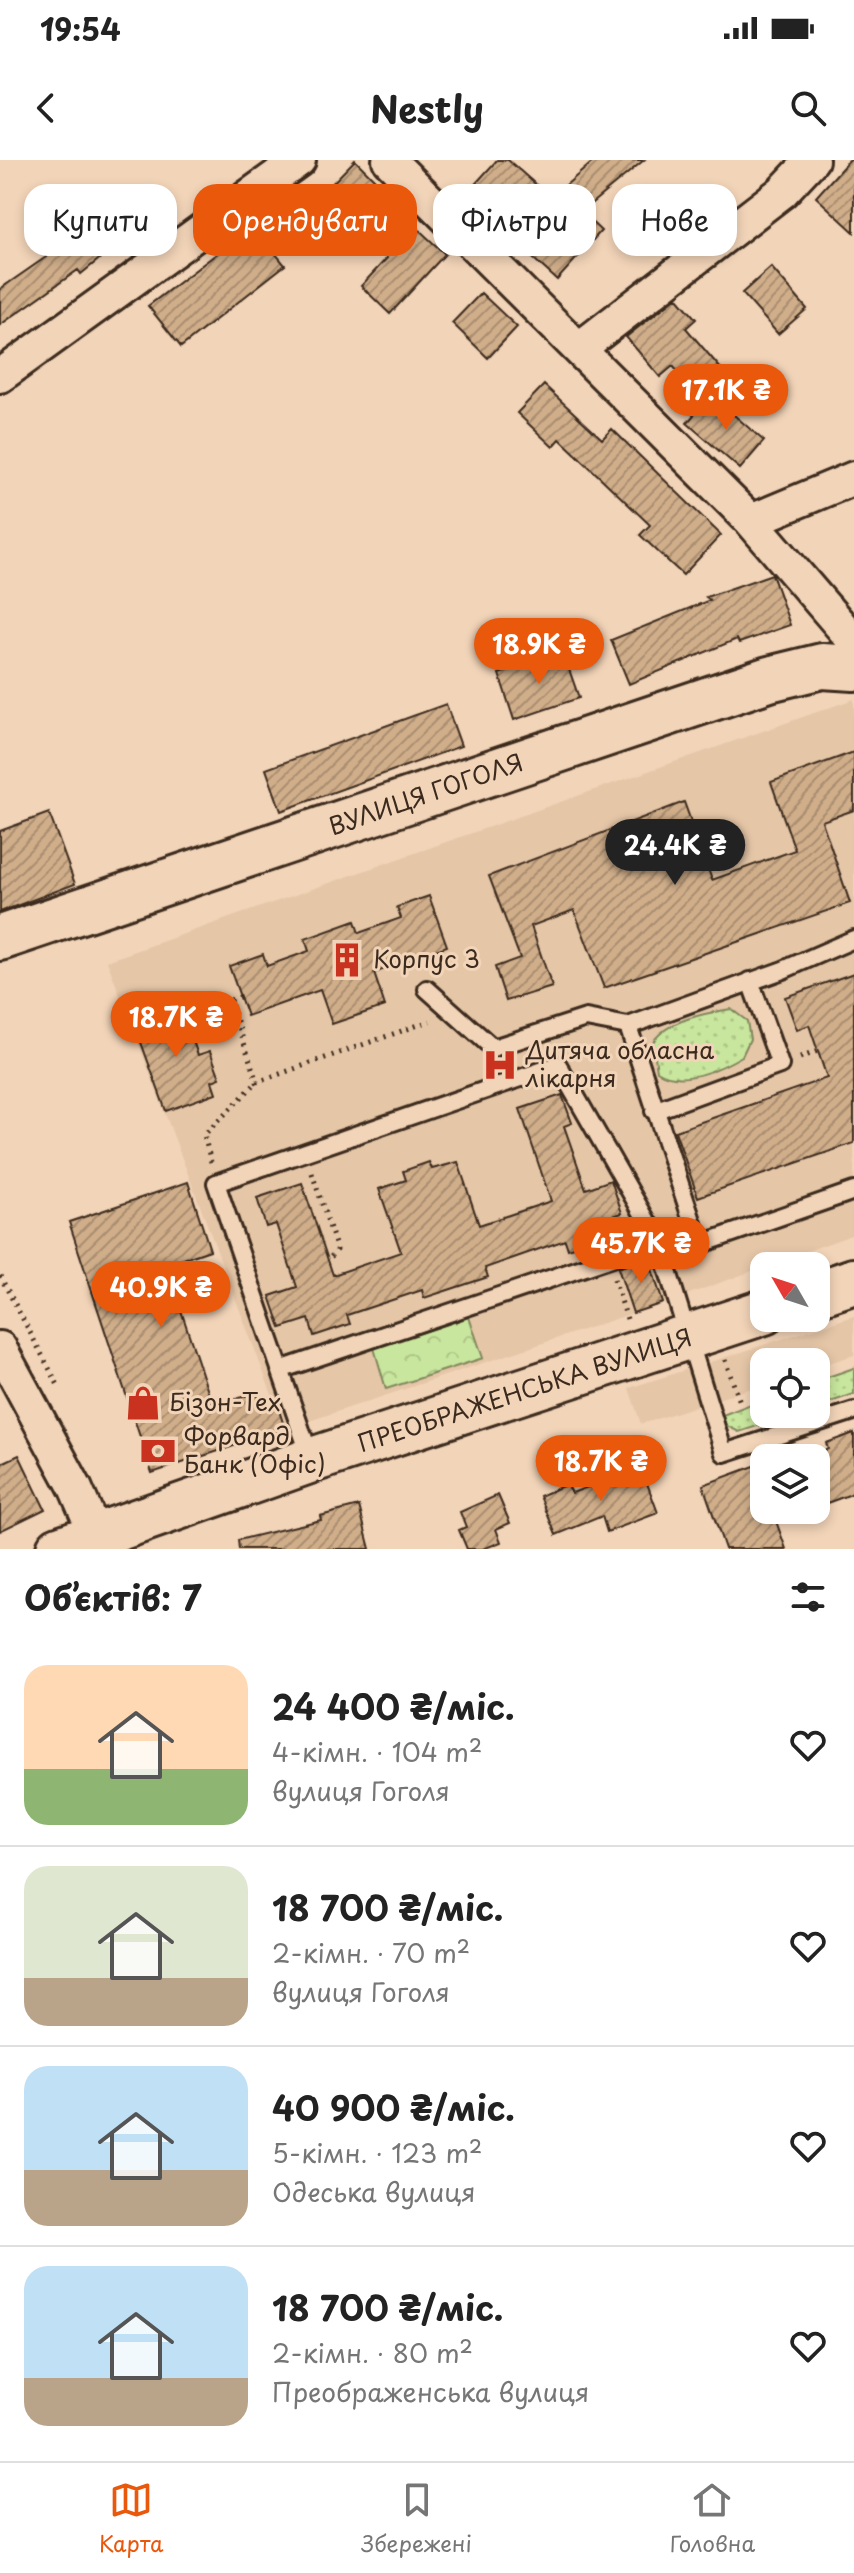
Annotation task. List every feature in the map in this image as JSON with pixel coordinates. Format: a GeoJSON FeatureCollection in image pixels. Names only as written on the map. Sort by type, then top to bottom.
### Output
{"type":"FeatureCollection","features":[{"type":"Feature","properties":{"kind":"main road","name":"ВУЛИЦЯ ГОГОЛЯ"},"geometry":{"type":"LineString","coordinates":[[0,938],[769,679],[822,666],[854,668]]}},
{"type":"Feature","properties":{"kind":"main road"},"geometry":{"type":"LineString","coordinates":[[830,1289],[854,1281]]}},
{"type":"Feature","properties":{"kind":"main road","name":"ПРЕОБРАЖЕНСЬКА ВУЛИЦЯ"},"geometry":{"type":"LineString","coordinates":[[86,1544],[312,1460],[750,1317]]}},
{"type":"Feature","properties":{"kind":"street"},"geometry":{"type":"LineString","coordinates":[[0,376],[299,160]]}},
{"type":"Feature","properties":{"kind":"street"},"geometry":{"type":"LineString","coordinates":[[389,160],[751,521],[854,641]]}},
{"type":"Feature","properties":{"kind":"street"},"geometry":{"type":"LineString","coordinates":[[580,348],[782,192],[812,160]]}},
{"type":"Feature","properties":{"kind":"street"},"geometry":{"type":"LineString","coordinates":[[751,521],[854,478]]}},
{"type":"Feature","properties":{"kind":"street"},"geometry":{"type":"LineString","coordinates":[[0,1348],[86,1544]]}},
{"type":"Feature","properties":{"kind":"lane"},"geometry":{"type":"LineString","coordinates":[[427,989],[493,1048],[586,1018],[628,1026],[854,939]]}},
{"type":"Feature","properties":{"kind":"lane"},"geometry":{"type":"LineString","coordinates":[[654,1111],[780,1065],[750,981]]}},
{"type":"Feature","properties":{"kind":"lane"},"geometry":{"type":"LineString","coordinates":[[628,1026],[700,1245]]}},
{"type":"Feature","properties":{"kind":"lane"},"geometry":{"type":"LineString","coordinates":[[312,1460],[216,1183],[558,1065],[661,1250],[724,1453],[854,1411]]}},
{"type":"Feature","properties":{"kind":"lane"},"geometry":{"type":"LineString","coordinates":[[280,1370],[607,1259],[700,1245],[854,1191]]}},
{"type":"Feature","properties":{"kind":"path"},"geometry":{"type":"LineString","coordinates":[[240,997],[230,1000],[257,1082]]}},
{"type":"Feature","properties":{"kind":"path"},"geometry":{"type":"LineString","coordinates":[[216,1183],[204,1135],[257,1082],[454,1013]]}},
{"type":"Feature","properties":{"kind":"path"},"geometry":{"type":"LineString","coordinates":[[305,1153],[337,1250],[328,1260]]}},
{"type":"Feature","properties":{"kind":"path"},"geometry":{"type":"LineString","coordinates":[[607,1259],[631,1329]]}},
{"type":"Feature","properties":{"kind":"shaded area","name":"Дитяча обласна лікарня"},"geometry":{"type":"Polygon","coordinates":[[[854,699],[854,1234],[804,1252],[750,1252],[750,1272],[285,1429],[107,961],[854,699]]]}},
{"type":"Feature","properties":{"kind":"shaded area"},"geometry":{"type":"Polygon","coordinates":[[[854,1316],[854,1355],[830,1363],[830,1348],[754,1348],[804,1332],[830,1332],[830,1324],[854,1316]]]}},
{"type":"Feature","properties":{"kind":"shaded area"},"geometry":{"type":"Polygon","coordinates":[[[750,1349],[750,1389],[641,1424],[629,1388],[750,1349]]]}},
{"type":"Feature","properties":{"kind":"green space"},"geometry":{"type":"Polygon","coordinates":[[[731,1009],[747,1021],[750,1039],[742,1056],[711,1071],[689,1077],[667,1076],[657,1071],[653,1042],[659,1034],[688,1019],[731,1009]]]}},
{"type":"Feature","properties":{"kind":"green space"},"geometry":{"type":"Polygon","coordinates":[[[469,1317],[483,1358],[386,1389],[374,1348],[469,1317]]]}},
{"type":"Feature","properties":{"kind":"green space"},"geometry":{"type":"Polygon","coordinates":[[[854,1368],[854,1394],[830,1402],[830,1376],[854,1368]]]}},
{"type":"Feature","properties":{"kind":"green space"},"geometry":{"type":"Polygon","coordinates":[[[750,1404],[751,1428],[739,1432],[725,1425],[720,1416],[750,1404]]]}},
{"type":"Feature","properties":{"kind":"building"},"geometry":{"type":"Polygon","coordinates":[[[355,160],[379,184],[332,184],[355,160]]]}},
{"type":"Feature","properties":{"kind":"building"},"geometry":{"type":"Polygon","coordinates":[[[497,160],[508,160],[535,184],[475,184],[497,160]]]}},
{"type":"Feature","properties":{"kind":"building"},"geometry":{"type":"Polygon","coordinates":[[[595,160],[644,160],[596,200],[596,184],[567,184],[595,160]]]}},
{"type":"Feature","properties":{"kind":"building"},"geometry":{"type":"Polygon","coordinates":[[[849,160],[854,160],[854,232],[816,197],[849,160]]]}},
{"type":"Feature","properties":{"kind":"building"},"geometry":{"type":"Polygon","coordinates":[[[417,228],[433,243],[433,256],[443,256],[390,314],[361,286],[387,258],[385,256],[417,256],[417,228]]]}},
{"type":"Feature","properties":{"kind":"building"},"geometry":{"type":"Polygon","coordinates":[[[47,256],[103,256],[81,274],[78,270],[0,325],[0,289],[47,256]]]}},
{"type":"Feature","properties":{"kind":"building"},"geometry":{"type":"Polygon","coordinates":[[[214,256],[278,256],[285,265],[181,347],[148,306],[214,256]]]}},
{"type":"Feature","properties":{"kind":"building"},"geometry":{"type":"Polygon","coordinates":[[[531,256],[579,256],[557,280],[531,256]]]}},
{"type":"Feature","properties":{"kind":"building"},"geometry":{"type":"Polygon","coordinates":[[[771,267],[807,309],[778,334],[742,293],[771,267]]]}},
{"type":"Feature","properties":{"kind":"building"},"geometry":{"type":"Polygon","coordinates":[[[481,293],[517,327],[488,358],[452,323],[481,293]]]}},
{"type":"Feature","properties":{"kind":"building"},"geometry":{"type":"Polygon","coordinates":[[[677,297],[696,319],[686,328],[722,370],[695,393],[673,366],[660,377],[626,337],[677,297]]]}},
{"type":"Feature","properties":{"kind":"building"},"geometry":{"type":"Polygon","coordinates":[[[544,385],[602,439],[612,429],[721,535],[683,575],[640,535],[650,525],[560,439],[553,447],[517,413],[544,385]]]}},
{"type":"Feature","properties":{"kind":"building"},"geometry":{"type":"Polygon","coordinates":[[[711,395],[764,441],[740,469],[687,423],[711,395]]]}},
{"type":"Feature","properties":{"kind":"building"},"geometry":{"type":"Polygon","coordinates":[[[772,574],[790,625],[739,643],[737,639],[629,684],[611,640],[710,600],[706,597],[772,574]]]}},
{"type":"Feature","properties":{"kind":"building"},"geometry":{"type":"Polygon","coordinates":[[[563,652],[579,698],[514,720],[499,674],[563,652]]]}},
{"type":"Feature","properties":{"kind":"building"},"geometry":{"type":"Polygon","coordinates":[[[446,704],[461,746],[281,811],[266,769],[446,704]]]}},
{"type":"Feature","properties":{"kind":"building"},"geometry":{"type":"Polygon","coordinates":[[[854,752],[854,810],[822,821],[850,903],[604,988],[574,910],[531,926],[552,987],[506,1001],[495,967],[520,958],[489,876],[684,802],[712,880],[795,850],[771,782],[854,752]]]}},
{"type":"Feature","properties":{"kind":"building"},"geometry":{"type":"Polygon","coordinates":[[[49,813],[75,884],[0,912],[0,831],[49,813]]]}},
{"type":"Feature","properties":{"kind":"building","name":"Корпус 3"},"geometry":{"type":"Polygon","coordinates":[[[429,896],[447,946],[374,973],[385,1006],[332,1024],[320,990],[247,1016],[229,966],[263,954],[267,966],[309,951],[305,939],[355,921],[359,933],[401,918],[397,907],[429,896]]]}},
{"type":"Feature","properties":{"kind":"building"},"geometry":{"type":"Polygon","coordinates":[[[854,973],[854,1143],[698,1197],[675,1131],[827,1078],[809,1025],[797,1030],[785,997],[854,973]]]}},
{"type":"Feature","properties":{"kind":"building"},"geometry":{"type":"Polygon","coordinates":[[[180,1005],[198,1055],[210,1051],[220,1078],[212,1081],[216,1093],[166,1111],[134,1023],[180,1005]]]}},
{"type":"Feature","properties":{"kind":"building"},"geometry":{"type":"Polygon","coordinates":[[[562,1095],[572,1123],[564,1126],[586,1189],[611,1180],[622,1213],[597,1221],[602,1238],[568,1249],[565,1240],[485,1268],[488,1277],[424,1298],[422,1290],[347,1315],[350,1324],[314,1336],[309,1319],[281,1328],[270,1296],[297,1287],[276,1224],[266,1227],[257,1198],[302,1183],[333,1275],[401,1252],[379,1189],[406,1180],[403,1171],[429,1162],[432,1169],[458,1162],[479,1225],[551,1201],[520,1109],[562,1095]]]}},
{"type":"Feature","properties":{"kind":"building"},"geometry":{"type":"Polygon","coordinates":[[[188,1182],[210,1250],[166,1265],[213,1407],[257,1392],[262,1409],[277,1404],[285,1429],[152,1473],[69,1222],[188,1182]]]}},
{"type":"Feature","properties":{"kind":"building"},"geometry":{"type":"Polygon","coordinates":[[[648,1257],[663,1303],[633,1313],[618,1268],[648,1257]]]}},
{"type":"Feature","properties":{"kind":"building"},"geometry":{"type":"Polygon","coordinates":[[[854,1433],[854,1493],[830,1502],[830,1444],[826,1443],[854,1433]]]}},
{"type":"Feature","properties":{"kind":"building"},"geometry":{"type":"Polygon","coordinates":[[[19,1455],[45,1509],[0,1531],[0,1464],[19,1455]]]}},
{"type":"Feature","properties":{"kind":"building"},"geometry":{"type":"Polygon","coordinates":[[[641,1467],[658,1513],[607,1532],[602,1516],[556,1535],[540,1496],[567,1484],[572,1493],[641,1467]]]}},
{"type":"Feature","properties":{"kind":"building"},"geometry":{"type":"Polygon","coordinates":[[[750,1468],[750,1524],[777,1524],[786,1549],[725,1549],[703,1485],[750,1468]]]}},
{"type":"Feature","properties":{"kind":"building"},"geometry":{"type":"Polygon","coordinates":[[[498,1495],[510,1523],[496,1529],[501,1542],[483,1549],[467,1549],[459,1530],[466,1527],[460,1512],[498,1495]]]}},
{"type":"Feature","properties":{"kind":"building"},"geometry":{"type":"Polygon","coordinates":[[[359,1506],[370,1549],[239,1549],[238,1540],[321,1520],[320,1516],[359,1506]]]}},
{"type":"Feature","properties":{"kind":"place","name":"Корпус 3"},"geometry":{"type":"Point","coordinates":[347,960]}},
{"type":"Feature","properties":{"kind":"place","name":"Дитяча обласна лікарня"},"geometry":{"type":"Point","coordinates":[500,1065]}},
{"type":"Feature","properties":{"kind":"place","name":"Бізон-Тех"},"geometry":{"type":"Point","coordinates":[143,1403]}},
{"type":"Feature","properties":{"kind":"place","name":"Форвард Банк (Офіс)"},"geometry":{"type":"Point","coordinates":[158,1451]}}]}
